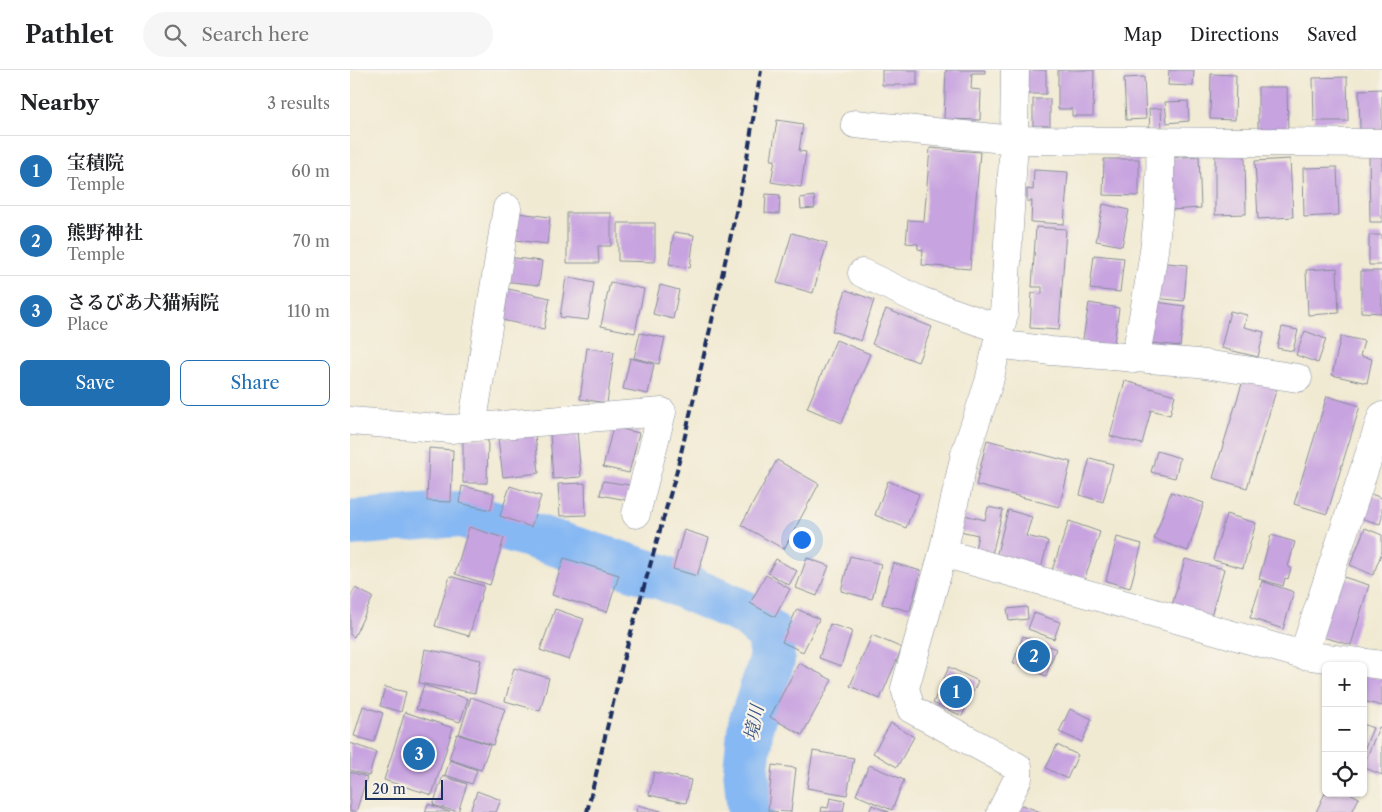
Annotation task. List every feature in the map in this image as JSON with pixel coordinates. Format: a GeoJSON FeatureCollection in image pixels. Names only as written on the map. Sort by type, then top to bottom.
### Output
{"type":"FeatureCollection","features":[{"type":"Feature","properties":{"kind":"street"},"geometry":{"type":"LineString","coordinates":[[1001,812],[1018,778],[1018,767],[911,708],[907,700],[905,688],[944,553],[965,454],[989,382],[999,337],[1008,270],[1015,70]]}},
{"type":"Feature","properties":{"kind":"street"},"geometry":{"type":"LineString","coordinates":[[855,124],[1014,140],[1160,143],[1382,143]]}},
{"type":"Feature","properties":{"kind":"street"},"geometry":{"type":"LineString","coordinates":[[1135,359],[1157,228],[1162,176],[1160,143]]}},
{"type":"Feature","properties":{"kind":"street"},"geometry":{"type":"LineString","coordinates":[[472,427],[507,208]]}},
{"type":"Feature","properties":{"kind":"street"},"geometry":{"type":"LineString","coordinates":[[862,273],[999,337],[1135,359],[1198,363],[1298,378]]}},
{"type":"Feature","properties":{"kind":"street"},"geometry":{"type":"LineString","coordinates":[[350,421],[451,429],[662,412],[636,514]]}},
{"type":"Feature","properties":{"kind":"street"},"geometry":{"type":"LineString","coordinates":[[1303,655],[1380,428]]}},
{"type":"Feature","properties":{"kind":"street"},"geometry":{"type":"LineString","coordinates":[[944,553],[1303,655],[1382,665]]}},
{"type":"Feature","properties":{"kind":"building"},"geometry":{"type":"Polygon","coordinates":[[[882,70],[917,70],[917,85],[882,85],[882,70]]]}},
{"type":"Feature","properties":{"kind":"building"},"geometry":{"type":"Polygon","coordinates":[[[946,70],[985,70],[985,73],[972,73],[971,89],[981,90],[980,120],[944,119],[946,70]]]}},
{"type":"Feature","properties":{"kind":"building"},"geometry":{"type":"Polygon","coordinates":[[[1025,70],[1046,70],[1046,94],[1026,94],[1025,70]]]}},
{"type":"Feature","properties":{"kind":"building"},"geometry":{"type":"Polygon","coordinates":[[[1058,70],[1094,70],[1093,116],[1072,116],[1072,109],[1058,109],[1058,70]]]}},
{"type":"Feature","properties":{"kind":"building"},"geometry":{"type":"Polygon","coordinates":[[[1169,70],[1194,70],[1193,86],[1168,85],[1169,70]]]}},
{"type":"Feature","properties":{"kind":"building"},"geometry":{"type":"Polygon","coordinates":[[[1211,74],[1236,75],[1235,120],[1210,119],[1211,74]]]}},
{"type":"Feature","properties":{"kind":"building"},"geometry":{"type":"Polygon","coordinates":[[[1144,77],[1146,119],[1126,120],[1124,78],[1144,77]]]}},
{"type":"Feature","properties":{"kind":"building"},"geometry":{"type":"Polygon","coordinates":[[[1347,77],[1348,121],[1314,121],[1313,78],[1347,77]]]}},
{"type":"Feature","properties":{"kind":"building"},"geometry":{"type":"Polygon","coordinates":[[[1258,87],[1287,87],[1288,131],[1258,131],[1258,87]]]}},
{"type":"Feature","properties":{"kind":"building"},"geometry":{"type":"Polygon","coordinates":[[[1382,89],[1382,130],[1360,130],[1359,90],[1382,89]]]}},
{"type":"Feature","properties":{"kind":"building"},"geometry":{"type":"Polygon","coordinates":[[[1033,99],[1050,99],[1050,126],[1033,126],[1033,99]]]}},
{"type":"Feature","properties":{"kind":"building"},"geometry":{"type":"Polygon","coordinates":[[[1188,101],[1189,121],[1167,123],[1165,102],[1188,101]]]}},
{"type":"Feature","properties":{"kind":"building"},"geometry":{"type":"Polygon","coordinates":[[[1161,108],[1162,130],[1150,131],[1149,109],[1161,108]]]}},
{"type":"Feature","properties":{"kind":"building"},"geometry":{"type":"Polygon","coordinates":[[[777,120],[803,124],[799,151],[806,152],[801,187],[771,182],[775,160],[771,160],[777,120]]]}},
{"type":"Feature","properties":{"kind":"building"},"geometry":{"type":"Polygon","coordinates":[[[930,148],[980,152],[970,269],[922,265],[923,250],[918,249],[918,244],[906,243],[908,220],[924,221],[930,148]]]}},
{"type":"Feature","properties":{"kind":"building"},"geometry":{"type":"Polygon","coordinates":[[[1245,155],[1246,214],[1215,215],[1215,156],[1245,155]]]}},
{"type":"Feature","properties":{"kind":"building"},"geometry":{"type":"Polygon","coordinates":[[[1369,155],[1382,155],[1382,222],[1370,222],[1369,155]]]}},
{"type":"Feature","properties":{"kind":"building"},"geometry":{"type":"Polygon","coordinates":[[[1199,156],[1201,208],[1170,210],[1166,158],[1199,156]]]}},
{"type":"Feature","properties":{"kind":"building"},"geometry":{"type":"Polygon","coordinates":[[[1104,159],[1139,159],[1139,196],[1103,195],[1104,159]]]}},
{"type":"Feature","properties":{"kind":"building"},"geometry":{"type":"Polygon","coordinates":[[[1290,159],[1293,217],[1258,219],[1255,161],[1290,159]]]}},
{"type":"Feature","properties":{"kind":"building"},"geometry":{"type":"Polygon","coordinates":[[[1337,167],[1339,215],[1304,217],[1303,168],[1337,167]]]}},
{"type":"Feature","properties":{"kind":"building"},"geometry":{"type":"Polygon","coordinates":[[[1034,170],[1068,172],[1064,224],[1031,222],[1032,201],[1027,201],[1027,189],[1033,190],[1034,170]]]}},
{"type":"Feature","properties":{"kind":"building"},"geometry":{"type":"Polygon","coordinates":[[[766,194],[780,195],[779,214],[765,213],[766,194]]]}},
{"type":"Feature","properties":{"kind":"building"},"geometry":{"type":"Polygon","coordinates":[[[814,196],[815,208],[801,209],[800,198],[814,196]]]}},
{"type":"Feature","properties":{"kind":"building"},"geometry":{"type":"Polygon","coordinates":[[[1103,204],[1129,210],[1122,246],[1096,241],[1103,204]]]}},
{"type":"Feature","properties":{"kind":"building"},"geometry":{"type":"Polygon","coordinates":[[[518,213],[550,217],[547,244],[515,240],[518,213]]]}},
{"type":"Feature","properties":{"kind":"building"},"geometry":{"type":"Polygon","coordinates":[[[567,213],[611,213],[611,246],[598,246],[599,263],[567,263],[567,213]]]}},
{"type":"Feature","properties":{"kind":"building"},"geometry":{"type":"Polygon","coordinates":[[[618,223],[655,223],[655,262],[618,261],[618,223]]]}},
{"type":"Feature","properties":{"kind":"building"},"geometry":{"type":"Polygon","coordinates":[[[1036,227],[1066,229],[1059,330],[1030,328],[1032,293],[1042,294],[1042,287],[1032,287],[1036,227]]]}},
{"type":"Feature","properties":{"kind":"building"},"geometry":{"type":"Polygon","coordinates":[[[674,232],[694,235],[690,268],[669,264],[674,232]]]}},
{"type":"Feature","properties":{"kind":"building"},"geometry":{"type":"Polygon","coordinates":[[[792,233],[827,243],[813,293],[777,283],[792,233]]]}},
{"type":"Feature","properties":{"kind":"building"},"geometry":{"type":"Polygon","coordinates":[[[1369,235],[1382,235],[1382,265],[1369,265],[1369,235]]]}},
{"type":"Feature","properties":{"kind":"building"},"geometry":{"type":"Polygon","coordinates":[[[1094,255],[1124,258],[1120,292],[1090,289],[1094,255]]]}},
{"type":"Feature","properties":{"kind":"building"},"geometry":{"type":"Polygon","coordinates":[[[506,257],[542,261],[539,285],[503,281],[506,257]]]}},
{"type":"Feature","properties":{"kind":"building"},"geometry":{"type":"Polygon","coordinates":[[[1157,262],[1187,265],[1184,301],[1154,298],[1157,262]]]}},
{"type":"Feature","properties":{"kind":"building"},"geometry":{"type":"Polygon","coordinates":[[[1337,268],[1339,313],[1308,315],[1306,270],[1337,268]]]}},
{"type":"Feature","properties":{"kind":"building"},"geometry":{"type":"Polygon","coordinates":[[[1361,271],[1382,271],[1382,313],[1361,312],[1361,271]]]}},
{"type":"Feature","properties":{"kind":"building"},"geometry":{"type":"Polygon","coordinates":[[[566,277],[594,283],[588,320],[560,317],[566,277]]]}},
{"type":"Feature","properties":{"kind":"building"},"geometry":{"type":"Polygon","coordinates":[[[610,282],[644,289],[635,333],[601,326],[610,282]]]}},
{"type":"Feature","properties":{"kind":"building"},"geometry":{"type":"Polygon","coordinates":[[[660,285],[679,290],[673,319],[653,314],[660,285]]]}},
{"type":"Feature","properties":{"kind":"building"},"geometry":{"type":"Polygon","coordinates":[[[504,288],[550,298],[544,329],[497,319],[504,288]]]}},
{"type":"Feature","properties":{"kind":"building"},"geometry":{"type":"Polygon","coordinates":[[[846,290],[874,300],[861,341],[832,331],[846,290]]]}},
{"type":"Feature","properties":{"kind":"building"},"geometry":{"type":"Polygon","coordinates":[[[1149,301],[1185,306],[1180,346],[1143,342],[1149,301]]]}},
{"type":"Feature","properties":{"kind":"building"},"geometry":{"type":"Polygon","coordinates":[[[1089,303],[1119,308],[1113,350],[1082,345],[1089,303]]]}},
{"type":"Feature","properties":{"kind":"building"},"geometry":{"type":"Polygon","coordinates":[[[886,309],[932,327],[918,362],[872,344],[886,309]]]}},
{"type":"Feature","properties":{"kind":"building"},"geometry":{"type":"Polygon","coordinates":[[[1230,311],[1247,315],[1244,327],[1264,332],[1258,357],[1221,348],[1230,311]]]}},
{"type":"Feature","properties":{"kind":"building"},"geometry":{"type":"Polygon","coordinates":[[[1282,327],[1298,330],[1293,351],[1277,348],[1282,327]]]}},
{"type":"Feature","properties":{"kind":"building"},"geometry":{"type":"Polygon","coordinates":[[[1305,331],[1326,339],[1318,363],[1296,355],[1305,331]]]}},
{"type":"Feature","properties":{"kind":"building"},"geometry":{"type":"Polygon","coordinates":[[[640,333],[665,338],[659,364],[634,358],[640,333]]]}},
{"type":"Feature","properties":{"kind":"building"},"geometry":{"type":"Polygon","coordinates":[[[1341,336],[1364,341],[1360,356],[1372,359],[1367,383],[1332,375],[1341,336]]]}},
{"type":"Feature","properties":{"kind":"building"},"geometry":{"type":"Polygon","coordinates":[[[836,340],[870,354],[842,423],[807,408],[836,340]]]}},
{"type":"Feature","properties":{"kind":"building"},"geometry":{"type":"Polygon","coordinates":[[[587,348],[614,352],[607,403],[580,399],[587,348]]]}},
{"type":"Feature","properties":{"kind":"building"},"geometry":{"type":"Polygon","coordinates":[[[630,358],[654,364],[648,394],[623,389],[630,358]]]}},
{"type":"Feature","properties":{"kind":"building"},"geometry":{"type":"Polygon","coordinates":[[[1245,374],[1278,384],[1247,488],[1213,478],[1245,374]]]}},
{"type":"Feature","properties":{"kind":"building"},"geometry":{"type":"Polygon","coordinates":[[[1125,381],[1175,395],[1170,415],[1151,410],[1142,444],[1110,436],[1125,381]]]}},
{"type":"Feature","properties":{"kind":"building"},"geometry":{"type":"Polygon","coordinates":[[[1327,396],[1360,406],[1327,514],[1294,504],[1327,396]]]}},
{"type":"Feature","properties":{"kind":"building"},"geometry":{"type":"Polygon","coordinates":[[[613,427],[639,433],[629,473],[603,467],[613,427]]]}},
{"type":"Feature","properties":{"kind":"building"},"geometry":{"type":"Polygon","coordinates":[[[577,431],[581,477],[553,479],[550,433],[577,431]]]}},
{"type":"Feature","properties":{"kind":"building"},"geometry":{"type":"Polygon","coordinates":[[[535,434],[539,473],[503,477],[498,439],[535,434]]]}},
{"type":"Feature","properties":{"kind":"building"},"geometry":{"type":"Polygon","coordinates":[[[463,438],[488,439],[487,483],[463,483],[463,438]]]}},
{"type":"Feature","properties":{"kind":"building"},"geometry":{"type":"Polygon","coordinates":[[[987,440],[1071,462],[1059,507],[976,485],[987,440]]]}},
{"type":"Feature","properties":{"kind":"building"},"geometry":{"type":"Polygon","coordinates":[[[429,448],[453,450],[451,502],[427,501],[429,448]]]}},
{"type":"Feature","properties":{"kind":"building"},"geometry":{"type":"Polygon","coordinates":[[[1157,451],[1180,458],[1175,478],[1151,472],[1157,451]]]}},
{"type":"Feature","properties":{"kind":"building"},"geometry":{"type":"Polygon","coordinates":[[[1090,458],[1113,464],[1103,502],[1080,495],[1090,458]]]}},
{"type":"Feature","properties":{"kind":"building"},"geometry":{"type":"Polygon","coordinates":[[[777,460],[819,484],[784,549],[741,525],[777,460]]]}},
{"type":"Feature","properties":{"kind":"building"},"geometry":{"type":"Polygon","coordinates":[[[603,481],[630,485],[627,500],[600,495],[603,481]]]}},
{"type":"Feature","properties":{"kind":"building"},"geometry":{"type":"Polygon","coordinates":[[[888,481],[919,494],[906,528],[875,515],[888,481]]]}},
{"type":"Feature","properties":{"kind":"building"},"geometry":{"type":"Polygon","coordinates":[[[585,483],[586,515],[560,516],[558,484],[585,483]]]}},
{"type":"Feature","properties":{"kind":"building"},"geometry":{"type":"Polygon","coordinates":[[[462,486],[494,493],[491,510],[459,503],[462,486]]]}},
{"type":"Feature","properties":{"kind":"building"},"geometry":{"type":"Polygon","coordinates":[[[510,486],[541,496],[531,527],[500,516],[510,486]]]}},
{"type":"Feature","properties":{"kind":"building"},"geometry":{"type":"Polygon","coordinates":[[[1171,492],[1204,503],[1188,551],[1154,539],[1171,492]]]}},
{"type":"Feature","properties":{"kind":"building"},"geometry":{"type":"Polygon","coordinates":[[[1368,493],[1382,498],[1380,524],[1360,518],[1368,493]]]}},
{"type":"Feature","properties":{"kind":"building"},"geometry":{"type":"Polygon","coordinates":[[[988,507],[1003,510],[992,554],[975,549],[978,535],[960,531],[964,515],[985,520],[988,507]]]}},
{"type":"Feature","properties":{"kind":"building"},"geometry":{"type":"Polygon","coordinates":[[[1008,510],[1032,517],[1026,536],[1048,541],[1041,569],[996,557],[1008,510]]]}},
{"type":"Feature","properties":{"kind":"building"},"geometry":{"type":"Polygon","coordinates":[[[1226,514],[1256,523],[1243,568],[1213,560],[1226,514]]]}},
{"type":"Feature","properties":{"kind":"building"},"geometry":{"type":"Polygon","coordinates":[[[1069,521],[1100,532],[1084,581],[1052,570],[1069,521]]]}},
{"type":"Feature","properties":{"kind":"building"},"geometry":{"type":"Polygon","coordinates":[[[469,527],[504,538],[490,585],[455,574],[469,527]]]}},
{"type":"Feature","properties":{"kind":"building"},"geometry":{"type":"Polygon","coordinates":[[[1365,528],[1382,535],[1382,552],[1373,575],[1350,565],[1365,528]]]}},
{"type":"Feature","properties":{"kind":"building"},"geometry":{"type":"Polygon","coordinates":[[[684,530],[709,538],[697,576],[673,569],[684,530]]]}},
{"type":"Feature","properties":{"kind":"building"},"geometry":{"type":"Polygon","coordinates":[[[1271,535],[1295,542],[1288,567],[1291,568],[1288,579],[1285,578],[1283,586],[1259,579],[1271,535]]]}},
{"type":"Feature","properties":{"kind":"building"},"geometry":{"type":"Polygon","coordinates":[[[1117,537],[1142,544],[1130,588],[1106,581],[1117,537]]]}},
{"type":"Feature","properties":{"kind":"building"},"geometry":{"type":"Polygon","coordinates":[[[850,556],[881,564],[872,599],[841,591],[850,556]]]}},
{"type":"Feature","properties":{"kind":"building"},"geometry":{"type":"Polygon","coordinates":[[[564,558],[619,575],[607,612],[552,595],[564,558]]]}},
{"type":"Feature","properties":{"kind":"building"},"geometry":{"type":"Polygon","coordinates":[[[807,558],[829,566],[817,596],[796,588],[807,558]]]}},
{"type":"Feature","properties":{"kind":"building"},"geometry":{"type":"Polygon","coordinates":[[[776,559],[797,571],[789,585],[768,573],[776,559]]]}},
{"type":"Feature","properties":{"kind":"building"},"geometry":{"type":"Polygon","coordinates":[[[1185,559],[1224,569],[1210,620],[1171,609],[1185,559]]]}},
{"type":"Feature","properties":{"kind":"building"},"geometry":{"type":"Polygon","coordinates":[[[893,563],[921,571],[910,611],[882,604],[893,563]]]}},
{"type":"Feature","properties":{"kind":"building"},"geometry":{"type":"Polygon","coordinates":[[[766,575],[790,589],[775,617],[750,603],[766,575]]]}},
{"type":"Feature","properties":{"kind":"building"},"geometry":{"type":"Polygon","coordinates":[[[1337,575],[1369,585],[1351,645],[1319,636],[1337,575]]]}},
{"type":"Feature","properties":{"kind":"building"},"geometry":{"type":"Polygon","coordinates":[[[450,576],[484,586],[469,636],[435,626],[450,576]]]}},
{"type":"Feature","properties":{"kind":"building"},"geometry":{"type":"Polygon","coordinates":[[[1262,581],[1294,592],[1283,629],[1250,618],[1262,581]]]}},
{"type":"Feature","properties":{"kind":"building"},"geometry":{"type":"Polygon","coordinates":[[[355,588],[373,597],[354,637],[350,635],[350,598],[355,588]]]}},
{"type":"Feature","properties":{"kind":"building"},"geometry":{"type":"Polygon","coordinates":[[[1027,607],[1028,619],[1009,621],[1007,609],[1027,607]]]}},
{"type":"Feature","properties":{"kind":"building"},"geometry":{"type":"Polygon","coordinates":[[[555,609],[584,619],[569,660],[540,650],[555,609]]]}},
{"type":"Feature","properties":{"kind":"building"},"geometry":{"type":"Polygon","coordinates":[[[797,609],[819,619],[803,652],[782,642],[797,609]]]}},
{"type":"Feature","properties":{"kind":"building"},"geometry":{"type":"Polygon","coordinates":[[[1034,613],[1060,622],[1054,639],[1028,629],[1034,613]]]}},
{"type":"Feature","properties":{"kind":"building"},"geometry":{"type":"Polygon","coordinates":[[[830,624],[852,631],[841,666],[819,658],[830,624]]]}},
{"type":"Feature","properties":{"kind":"building"},"geometry":{"type":"Polygon","coordinates":[[[872,635],[902,648],[880,699],[850,686],[872,635]]]}},
{"type":"Feature","properties":{"kind":"building"},"geometry":{"type":"Polygon","coordinates":[[[1023,636],[1056,649],[1046,676],[1013,663],[1023,636]]]}},
{"type":"Feature","properties":{"kind":"building"},"geometry":{"type":"Polygon","coordinates":[[[425,649],[481,660],[475,693],[419,683],[425,649]]]}},
{"type":"Feature","properties":{"kind":"building"},"geometry":{"type":"Polygon","coordinates":[[[799,663],[832,680],[802,735],[770,717],[799,663]]]}},
{"type":"Feature","properties":{"kind":"building"},"geometry":{"type":"Polygon","coordinates":[[[949,667],[978,681],[962,716],[933,703],[949,667]]]}},
{"type":"Feature","properties":{"kind":"building"},"geometry":{"type":"Polygon","coordinates":[[[514,668],[549,678],[540,711],[505,701],[514,668]]]}},
{"type":"Feature","properties":{"kind":"building"},"geometry":{"type":"Polygon","coordinates":[[[1367,675],[1382,679],[1382,706],[1367,702],[1367,675]]]}},
{"type":"Feature","properties":{"kind":"building"},"geometry":{"type":"Polygon","coordinates":[[[424,685],[468,699],[460,722],[416,709],[424,685]]]}},
{"type":"Feature","properties":{"kind":"building"},"geometry":{"type":"Polygon","coordinates":[[[385,687],[406,692],[401,712],[380,706],[385,687]]]}},
{"type":"Feature","properties":{"kind":"building"},"geometry":{"type":"Polygon","coordinates":[[[471,697],[505,709],[493,745],[459,734],[471,697]]]}},
{"type":"Feature","properties":{"kind":"building"},"geometry":{"type":"Polygon","coordinates":[[[363,706],[383,713],[374,742],[354,736],[363,706]]]}},
{"type":"Feature","properties":{"kind":"building"},"geometry":{"type":"Polygon","coordinates":[[[1070,709],[1092,719],[1082,742],[1059,732],[1070,709]]]}},
{"type":"Feature","properties":{"kind":"building"},"geometry":{"type":"Polygon","coordinates":[[[405,712],[453,728],[432,795],[384,780],[405,712]]]}},
{"type":"Feature","properties":{"kind":"building"},"geometry":{"type":"Polygon","coordinates":[[[891,723],[914,737],[897,767],[873,753],[891,723]]]}},
{"type":"Feature","properties":{"kind":"building"},"geometry":{"type":"Polygon","coordinates":[[[1367,726],[1373,728],[1367,742],[1367,726]]]}},
{"type":"Feature","properties":{"kind":"building"},"geometry":{"type":"Polygon","coordinates":[[[1379,727],[1382,728],[1382,775],[1367,769],[1367,757],[1379,727]]]}},
{"type":"Feature","properties":{"kind":"building"},"geometry":{"type":"Polygon","coordinates":[[[457,734],[490,745],[481,770],[449,759],[457,734]]]}},
{"type":"Feature","properties":{"kind":"building"},"geometry":{"type":"Polygon","coordinates":[[[350,743],[376,752],[369,776],[350,770],[350,743]]]}},
{"type":"Feature","properties":{"kind":"building"},"geometry":{"type":"Polygon","coordinates":[[[1057,745],[1078,755],[1067,779],[1046,768],[1057,745]]]}},
{"type":"Feature","properties":{"kind":"building"},"geometry":{"type":"Polygon","coordinates":[[[813,751],[854,758],[847,795],[807,788],[813,751]]]}},
{"type":"Feature","properties":{"kind":"building"},"geometry":{"type":"Polygon","coordinates":[[[450,760],[477,770],[472,784],[445,775],[450,760]]]}},
{"type":"Feature","properties":{"kind":"building"},"geometry":{"type":"Polygon","coordinates":[[[772,765],[796,768],[791,812],[768,811],[772,765]]]}},
{"type":"Feature","properties":{"kind":"building"},"geometry":{"type":"Polygon","coordinates":[[[869,765],[904,780],[892,810],[856,795],[869,765]]]}},
{"type":"Feature","properties":{"kind":"building"},"geometry":{"type":"Polygon","coordinates":[[[350,772],[367,777],[356,812],[350,812],[350,772]]]}},
{"type":"Feature","properties":{"kind":"building"},"geometry":{"type":"Polygon","coordinates":[[[654,772],[691,780],[686,803],[649,795],[654,772]]]}},
{"type":"Feature","properties":{"kind":"building"},"geometry":{"type":"Polygon","coordinates":[[[443,776],[467,784],[458,812],[433,805],[443,776]]]}},
{"type":"Feature","properties":{"kind":"building"},"geometry":{"type":"Polygon","coordinates":[[[477,791],[501,800],[496,812],[470,812],[477,791]]]}},
{"type":"Feature","properties":{"kind":"building"},"geometry":{"type":"Polygon","coordinates":[[[1323,797],[1359,798],[1352,812],[1316,812],[1323,797]]]}},
{"type":"Feature","properties":{"kind":"building"},"geometry":{"type":"Polygon","coordinates":[[[830,798],[845,801],[843,812],[821,812],[822,807],[828,808],[830,798]]]}},
{"type":"Feature","properties":{"kind":"building"},"geometry":{"type":"Polygon","coordinates":[[[1011,801],[1041,812],[1008,812],[1011,801]]]}},
{"type":"Feature","properties":{"kind":"building"},"geometry":{"type":"Polygon","coordinates":[[[428,804],[450,812],[425,812],[428,804]]]}},
{"type":"Feature","properties":{"kind":"building"},"geometry":{"type":"Polygon","coordinates":[[[638,805],[661,811],[661,812],[636,812],[638,805]]]}},
{"type":"Feature","properties":{"kind":"building"},"geometry":{"type":"Polygon","coordinates":[[[872,805],[889,812],[869,812],[872,805]]]}},
{"type":"Feature","properties":{"kind":"waterway","name":"境川"},"geometry":{"type":"LineString","coordinates":[[350,523],[457,514],[662,577],[747,614],[771,635],[772,660],[751,723],[746,770],[750,812]]}},
{"type":"Feature","properties":{"kind":"railway"},"geometry":{"type":"LineString","coordinates":[[587,812],[624,657],[676,474],[711,325],[744,176],[761,70]]}},
{"type":"Feature","properties":{"kind":"place","name":"熊野神社"},"geometry":{"type":"Point","coordinates":[1034,656]}},
{"type":"Feature","properties":{"kind":"place","name":"宝積院"},"geometry":{"type":"Point","coordinates":[956,692]}},
{"type":"Feature","properties":{"kind":"place","name":"さるびあ犬猫病院"},"geometry":{"type":"Point","coordinates":[419,754]}}]}
